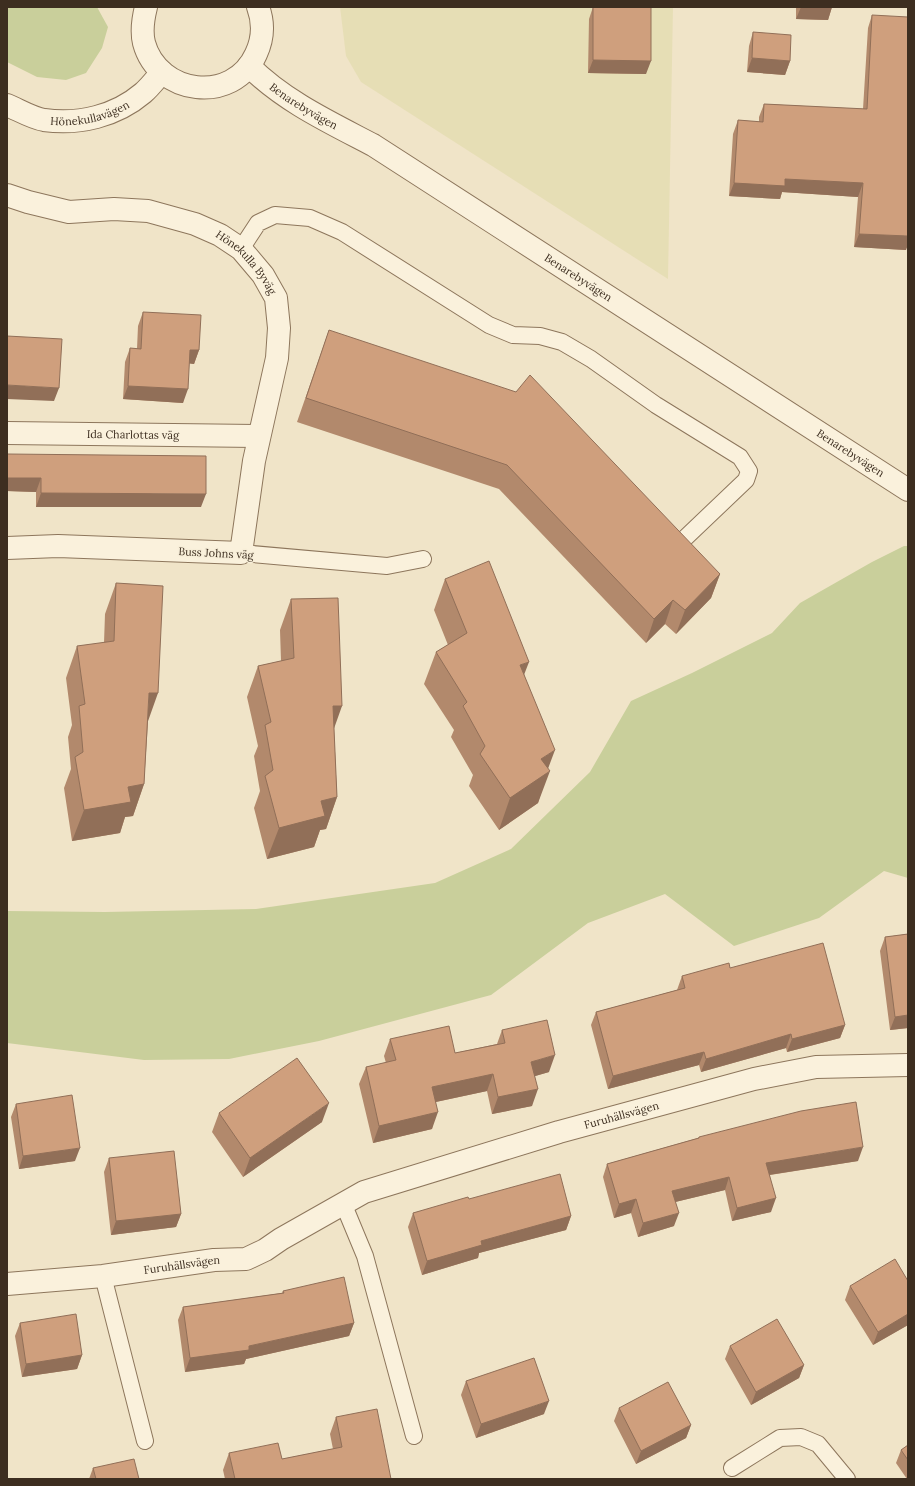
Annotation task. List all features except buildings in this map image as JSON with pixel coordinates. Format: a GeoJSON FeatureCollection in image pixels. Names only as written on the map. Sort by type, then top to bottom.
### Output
{"type":"FeatureCollection","features":[{"type":"Feature","properties":{"kind":"street"},"geometry":{"type":"LineString","coordinates":[[146,7],[142,30],[144,42],[154,64],[172,80],[182,85],[194,88],[207,88],[230,82],[240,75],[248,66],[259,47],[262,36],[262,25],[258,7]]}},
{"type":"Feature","properties":{"kind":"street","name":"Benarebyvägen"},"geometry":{"type":"LineString","coordinates":[[248,66],[264,81],[315,115],[373,145],[908,490]]}},
{"type":"Feature","properties":{"kind":"street","name":"Hönekullavägen"},"geometry":{"type":"LineString","coordinates":[[7,105],[43,120],[67,122],[92,119],[119,109],[143,93],[162,72]]}},
{"type":"Feature","properties":{"kind":"street","name":"Hönekulla Byväg"},"geometry":{"type":"LineString","coordinates":[[7,195],[69,212],[114,209],[148,212],[195,224],[241,248],[263,275],[276,298],[279,328],[277,358],[258,436],[241,554]]}},
{"type":"Feature","properties":{"kind":"street","name":"Ida Charlottas väg"},"geometry":{"type":"LineString","coordinates":[[7,433],[258,436]]}},
{"type":"Feature","properties":{"kind":"street","name":"Buss Johns väg"},"geometry":{"type":"LineString","coordinates":[[7,548],[58,546],[241,554]]}},
{"type":"Feature","properties":{"kind":"street","name":"Furuhällsvägen"},"geometry":{"type":"LineString","coordinates":[[7,1284],[103,1276],[194,1263],[246,1259],[265,1250],[281,1239],[364,1192],[551,1135],[754,1079],[816,1067],[908,1065]]}},
{"type":"Feature","properties":{"kind":"lane"},"geometry":{"type":"LineString","coordinates":[[241,248],[258,223],[275,215],[310,218],[342,232],[489,325],[513,335],[540,336],[562,342],[591,359],[656,405],[740,457],[749,471],[746,480],[682,541]]}},
{"type":"Feature","properties":{"kind":"lane","name":"Buss Johns väg"},"geometry":{"type":"LineString","coordinates":[[241,554],[387,566],[423,559]]}},
{"type":"Feature","properties":{"kind":"lane"},"geometry":{"type":"LineString","coordinates":[[343,1203],[365,1256],[414,1436]]}},
{"type":"Feature","properties":{"kind":"lane"},"geometry":{"type":"LineString","coordinates":[[103,1276],[145,1441]]}},
{"type":"Feature","properties":{"kind":"lane"},"geometry":{"type":"LineString","coordinates":[[732,1468],[780,1438],[801,1437],[818,1444],[847,1479]]}},
{"type":"Feature","properties":{"kind":"shaded area"},"geometry":{"type":"Polygon","coordinates":[[[340,7],[673,7],[668,279],[361,82],[346,56],[340,7]]]}},
{"type":"Feature","properties":{"kind":"green space"},"geometry":{"type":"Polygon","coordinates":[[[7,7],[97,7],[108,27],[102,48],[86,73],[66,80],[37,77],[7,62],[7,7]]]}},
{"type":"Feature","properties":{"kind":"green space"},"geometry":{"type":"Polygon","coordinates":[[[904,546],[908,546],[908,878],[884,871],[819,918],[734,946],[665,894],[588,923],[491,995],[319,1041],[229,1059],[144,1060],[7,1043],[7,911],[105,912],[256,909],[435,883],[511,849],[590,772],[631,701],[692,673],[772,633],[800,603],[872,562],[904,546]]]}}]}
